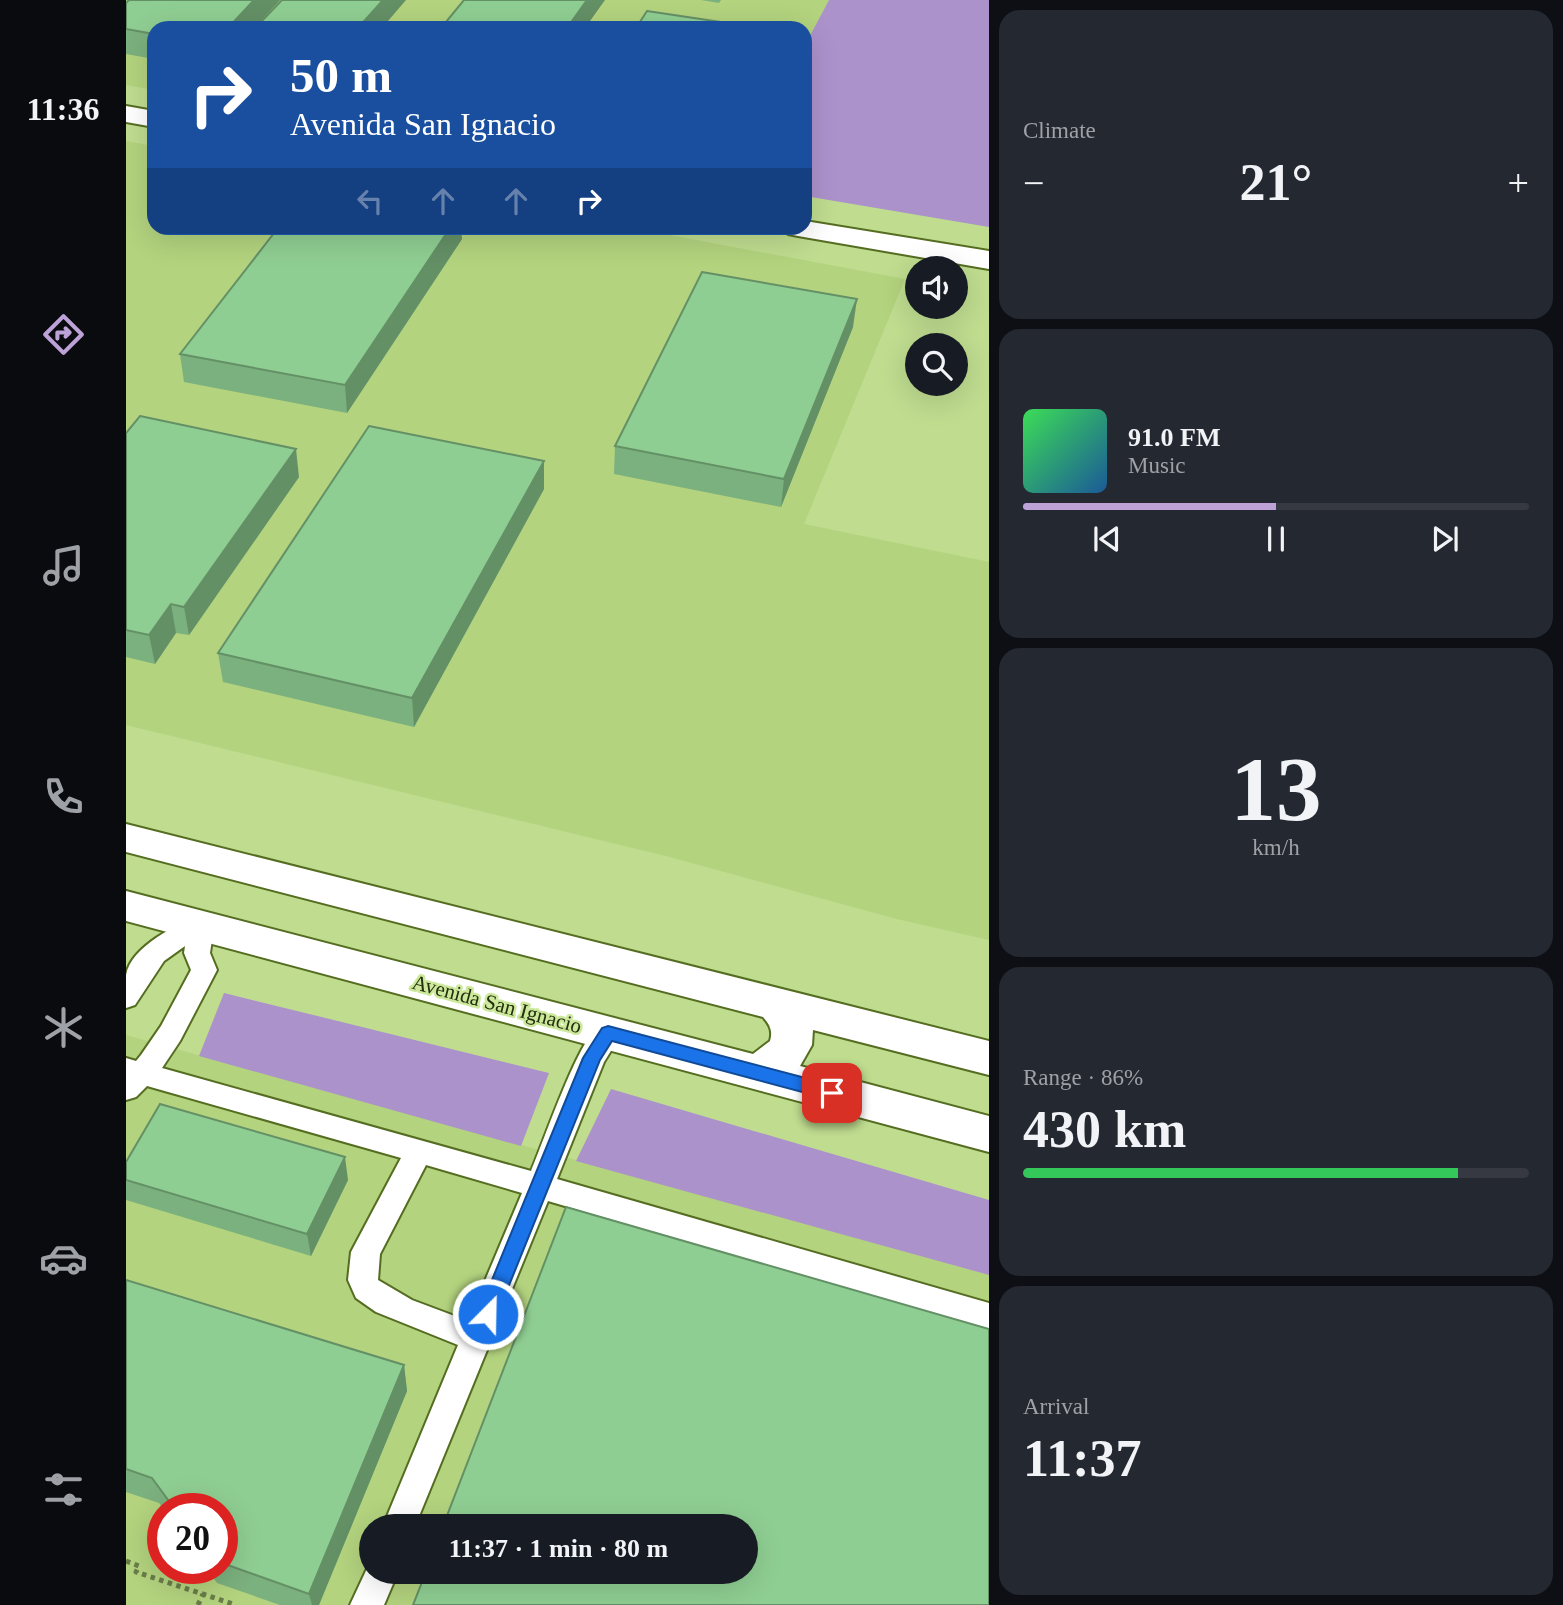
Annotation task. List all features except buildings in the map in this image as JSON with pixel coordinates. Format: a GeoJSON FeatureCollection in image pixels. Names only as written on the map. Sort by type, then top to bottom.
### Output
{"type":"FeatureCollection","features":[{"type":"Feature","properties":{"kind":"main road"},"geometry":{"type":"LineString","coordinates":[[126,114],[147,118]]}},
{"type":"Feature","properties":{"kind":"main road"},"geometry":{"type":"LineString","coordinates":[[812,230],[989,260]]}},
{"type":"Feature","properties":{"kind":"main road"},"geometry":{"type":"LineString","coordinates":[[126,838],[989,1058]]}},
{"type":"Feature","properties":{"kind":"main road","name":"Avenida San Ignacio"},"geometry":{"type":"LineString","coordinates":[[126,906],[989,1135]]}},
{"type":"Feature","properties":{"kind":"main road"},"geometry":{"type":"LineString","coordinates":[[754,1072],[781,1060],[793,1037],[792,1024],[786,1012],[776,1003]]}},
{"type":"Feature","properties":{"kind":"lane"},"geometry":{"type":"LineString","coordinates":[[126,998],[145,960],[164,944],[201,926]]}},
{"type":"Feature","properties":{"kind":"lane"},"geometry":{"type":"LineString","coordinates":[[132,1077],[163,1046],[204,970],[197,953],[201,926]]}},
{"type":"Feature","properties":{"kind":"lane"},"geometry":{"type":"LineString","coordinates":[[405,1514],[592,1058],[608,1033]]}},
{"type":"Feature","properties":{"kind":"lane"},"geometry":{"type":"LineString","coordinates":[[132,1077],[419,1151],[989,1317]]}},
{"type":"Feature","properties":{"kind":"lane"},"geometry":{"type":"LineString","coordinates":[[419,1151],[366,1252],[362,1266],[363,1280],[368,1289],[385,1302],[478,1338]]}},
{"type":"Feature","properties":{"kind":"lane"},"geometry":{"type":"LineString","coordinates":[[367,1605],[376,1584]]}},
{"type":"Feature","properties":{"kind":"path"},"geometry":{"type":"LineString","coordinates":[[126,1561],[139,1566],[136,1572],[236,1605]]}},
{"type":"Feature","properties":{"kind":"path"},"geometry":{"type":"LineString","coordinates":[[198,1605],[203,1594]]}},
{"type":"Feature","properties":{"kind":"shaded area"},"geometry":{"type":"Polygon","coordinates":[[[126,0],[829,0],[812,32],[812,21],[147,21],[147,89],[126,85],[126,0]]]}},
{"type":"Feature","properties":{"kind":"shaded area"},"geometry":{"type":"Polygon","coordinates":[[[829,0],[989,0],[989,227],[812,197],[812,32],[829,0]]]}},
{"type":"Feature","properties":{"kind":"shaded area"},"geometry":{"type":"Polygon","coordinates":[[[126,141],[147,145],[147,235],[669,235],[905,279],[804,524],[989,562],[989,940],[897,919],[666,856],[126,725],[126,141]]]}},
{"type":"Feature","properties":{"kind":"shaded area"},"geometry":{"type":"Polygon","coordinates":[[[224,993],[549,1073],[521,1146],[199,1056],[224,993]]]}},
{"type":"Feature","properties":{"kind":"shaded area"},"geometry":{"type":"Polygon","coordinates":[[[126,1035],[989,1275],[989,1605],[126,1605],[126,1035]]]}},
{"type":"Feature","properties":{"kind":"shaded area"},"geometry":{"type":"Polygon","coordinates":[[[611,1089],[989,1200],[989,1275],[576,1161],[611,1089]]]}},
{"type":"Feature","properties":{"kind":"route"},"geometry":{"type":"LineString","coordinates":[[488,1314],[592,1058],[608,1033],[832,1093]]}}]}
